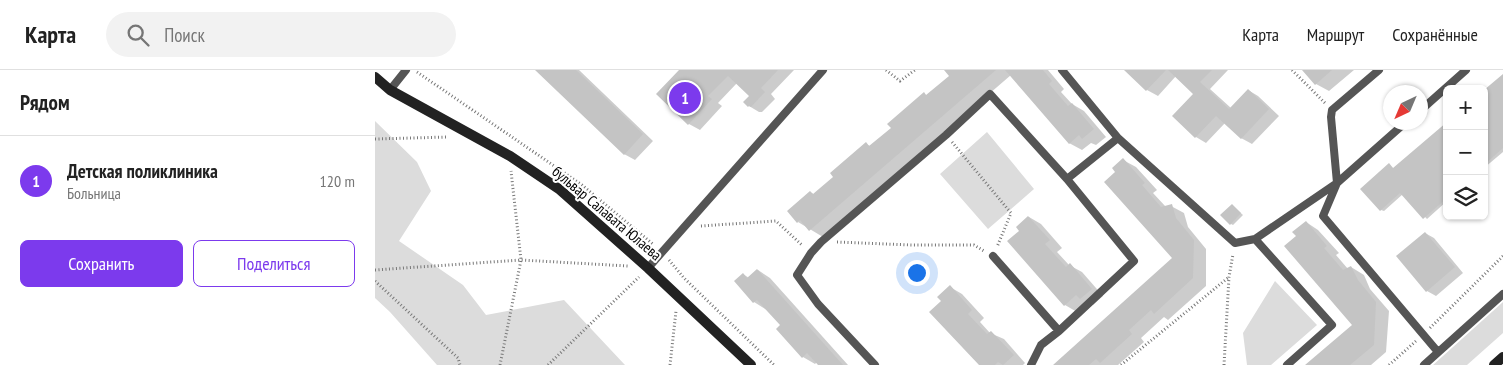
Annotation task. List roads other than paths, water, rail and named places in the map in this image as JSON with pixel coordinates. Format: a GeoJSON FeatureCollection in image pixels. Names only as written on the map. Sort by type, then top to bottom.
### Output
{"type":"FeatureCollection","features":[{"type":"Feature","properties":{"kind":"street","name":"бульвар Салавата Юлаева"},"geometry":{"type":"LineString","coordinates":[[375,77],[390,90],[510,156],[559,189],[648,268],[751,365]]}},
{"type":"Feature","properties":{"kind":"street"},"geometry":{"type":"LineString","coordinates":[[1494,365],[1503,357]]}},
{"type":"Feature","properties":{"kind":"lane"},"geometry":{"type":"LineString","coordinates":[[390,90],[406,70]]}},
{"type":"Feature","properties":{"kind":"lane"},"geometry":{"type":"LineString","coordinates":[[648,268],[823,70]]}},
{"type":"Feature","properties":{"kind":"lane"},"geometry":{"type":"LineString","coordinates":[[1062,70],[1118,138],[1235,243],[1255,239],[1337,183],[1397,130]]}},
{"type":"Feature","properties":{"kind":"lane"},"geometry":{"type":"LineString","coordinates":[[1379,70],[1333,110],[1331,117],[1337,183],[1323,216],[1438,352]]}},
{"type":"Feature","properties":{"kind":"lane"},"geometry":{"type":"LineString","coordinates":[[1428,104],[1466,70]]}},
{"type":"Feature","properties":{"kind":"lane"},"geometry":{"type":"LineString","coordinates":[[875,365],[818,304],[797,275],[811,253],[821,242],[946,135],[990,94],[1067,179],[1135,260],[1059,331],[1041,345],[1031,365]]}},
{"type":"Feature","properties":{"kind":"lane"},"geometry":{"type":"LineString","coordinates":[[1067,179],[1118,138]]}},
{"type":"Feature","properties":{"kind":"lane"},"geometry":{"type":"LineString","coordinates":[[1255,239],[1332,325],[1287,365]]}},
{"type":"Feature","properties":{"kind":"lane"},"geometry":{"type":"LineString","coordinates":[[993,256],[1059,331]]}},
{"type":"Feature","properties":{"kind":"lane"},"geometry":{"type":"LineString","coordinates":[[1424,365],[1503,294]]}},
{"type":"Feature","properties":{"kind":"place","name":"Детская поликлиника"},"geometry":{"type":"Point","coordinates":[685,98]}}]}
